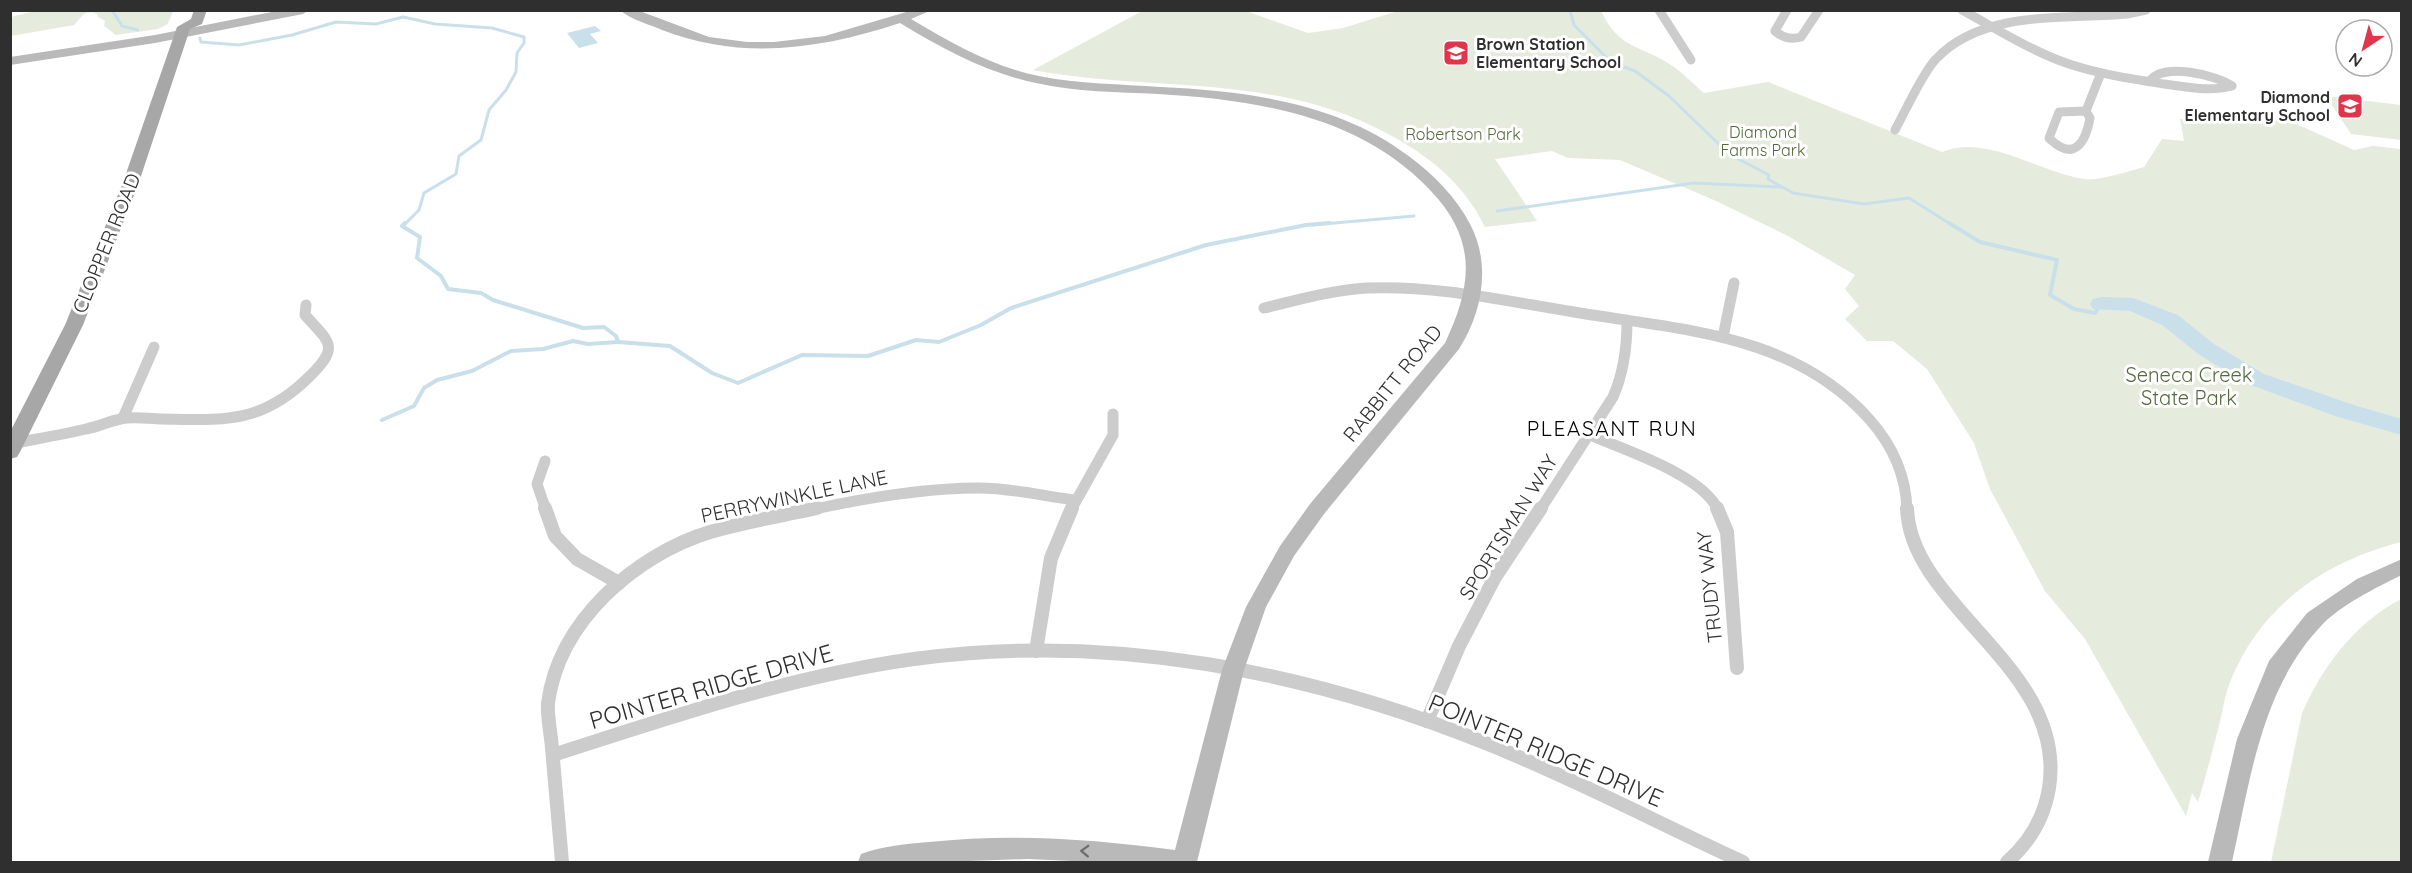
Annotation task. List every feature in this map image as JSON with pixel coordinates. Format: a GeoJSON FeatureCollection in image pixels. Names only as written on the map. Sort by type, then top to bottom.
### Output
{"type":"FeatureCollection","features":[{"type":"Feature","properties":{"kind":"main road","name":"CLOPPER ROAD"},"geometry":{"type":"LineString","coordinates":[[182,10],[178,23],[183,31]]}},
{"type":"Feature","properties":{"kind":"main road","name":"CLOPPER ROAD"},"geometry":{"type":"LineString","coordinates":[[12,447],[74,324],[130,185],[183,31],[197,21],[201,10]]}},
{"type":"Feature","properties":{"kind":"street"},"geometry":{"type":"LineString","coordinates":[[10,54],[183,31],[273,10]]}},
{"type":"Feature","properties":{"kind":"street"},"geometry":{"type":"LineString","coordinates":[[10,62],[303,10]]}},
{"type":"Feature","properties":{"kind":"street"},"geometry":{"type":"LineString","coordinates":[[626,10],[700,38],[719,43],[762,46],[836,39],[877,29],[926,10]]}},
{"type":"Feature","properties":{"kind":"street"},"geometry":{"type":"LineString","coordinates":[[1659,10],[1691,60]]}},
{"type":"Feature","properties":{"kind":"street"},"geometry":{"type":"LineString","coordinates":[[1787,10],[1775,31],[1779,35],[1793,39],[1801,37],[1819,10]]}},
{"type":"Feature","properties":{"kind":"street"},"geometry":{"type":"LineString","coordinates":[[1962,10],[2068,64],[2101,73],[2151,81],[2222,91],[2232,86],[2216,76],[2166,71],[2153,76],[2151,81]]}},
{"type":"Feature","properties":{"kind":"street"},"geometry":{"type":"LineString","coordinates":[[1895,130],[1934,60],[1942,51],[1960,40],[1993,27],[2029,21],[2123,15],[2146,10]]}},
{"type":"Feature","properties":{"kind":"street","name":"RABBITT ROAD"},"geometry":{"type":"LineString","coordinates":[[902,19],[964,56],[1019,75],[1089,87],[1197,93],[1268,102],[1341,124],[1372,138],[1409,161],[1430,179],[1454,207],[1473,249],[1476,273],[1473,296],[1467,317],[1453,345],[1317,509],[1287,551],[1256,607],[1233,670],[1184,862]]}},
{"type":"Feature","properties":{"kind":"street"},"geometry":{"type":"LineString","coordinates":[[2086,111],[2101,73]]}},
{"type":"Feature","properties":{"kind":"street"},"geometry":{"type":"LineString","coordinates":[[2086,111],[2090,118],[2084,142],[2080,147],[2074,149],[2052,142],[2049,138],[2059,112],[2086,111]]}},
{"type":"Feature","properties":{"kind":"street"},"geometry":{"type":"LineString","coordinates":[[1723,338],[1734,283]]}},
{"type":"Feature","properties":{"kind":"street"},"geometry":{"type":"LineString","coordinates":[[1264,308],[1365,288],[1412,289],[1473,296],[1723,338],[1793,361],[1846,396],[1866,414],[1892,449],[1905,484],[1908,522],[1917,549],[1938,585],[1997,649],[2020,679],[2036,708],[2050,754],[2049,790],[2039,823],[2019,852],[2007,862]]}},
{"type":"Feature","properties":{"kind":"street"},"geometry":{"type":"LineString","coordinates":[[12,447],[123,418],[224,420],[253,414],[285,398],[322,364],[330,351],[329,342],[305,315],[306,305]]}},
{"type":"Feature","properties":{"kind":"street","name":"SPORTSMAN WAY"},"geometry":{"type":"LineString","coordinates":[[1427,722],[1459,646],[1495,577],[1590,435],[1613,396],[1621,378],[1627,345],[1627,321]]}},
{"type":"Feature","properties":{"kind":"street"},"geometry":{"type":"LineString","coordinates":[[123,418],[154,347]]}},
{"type":"Feature","properties":{"kind":"street"},"geometry":{"type":"LineString","coordinates":[[1036,651],[1051,558],[1065,520],[1113,435],[1113,414]]}},
{"type":"Feature","properties":{"kind":"street","name":"TRUDY WAY"},"geometry":{"type":"LineString","coordinates":[[1590,435],[1683,476],[1702,489],[1715,504],[1727,531],[1737,668]]}},
{"type":"Feature","properties":{"kind":"street"},"geometry":{"type":"LineString","coordinates":[[545,461],[537,484],[555,536],[578,559],[619,583]]}},
{"type":"Feature","properties":{"kind":"street","name":"PERRYWINKLE LANE"},"geometry":{"type":"LineString","coordinates":[[562,862],[548,704],[551,681],[570,638],[584,618],[619,583],[652,559],[695,537],[886,496],[933,489],[982,488],[1076,500]]}},
{"type":"Feature","properties":{"kind":"street"},"geometry":{"type":"LineString","coordinates":[[2220,862],[2248,739],[2277,667],[2314,619],[2364,584],[2402,566]]}},
{"type":"Feature","properties":{"kind":"street","name":"POINTER RIDGE DRIVE"},"geometry":{"type":"LineString","coordinates":[[553,755],[721,702],[824,675],[917,658],[1036,651],[1080,651],[1144,656],[1233,670],[1320,688],[1427,722],[1489,745],[1743,862]]}},
{"type":"Feature","properties":{"kind":"street"},"geometry":{"type":"LineString","coordinates":[[870,862],[948,852],[1026,849],[1111,852],[1184,862]]}},
{"type":"Feature","properties":{"kind":"green space"},"geometry":{"type":"Polygon","coordinates":[[[35,11],[173,11],[168,24],[158,29],[116,35],[104,26],[105,21],[97,14],[89,12],[74,25],[11,36],[11,17],[35,11]]]}},
{"type":"Feature","properties":{"kind":"green space","name":"Seneca Creek State Park"},"geometry":{"type":"Polygon","coordinates":[[[1142,11],[1246,11],[1308,33],[1343,28],[1398,11],[1601,11],[1608,24],[1623,40],[1671,65],[1704,93],[1768,82],[1942,152],[1959,147],[1977,147],[2085,179],[2106,177],[2144,167],[2162,139],[2184,141],[2180,119],[2281,117],[2354,150],[2373,146],[2401,149],[2401,542],[2346,561],[2321,575],[2277,609],[2259,630],[2230,682],[2198,802],[2192,793],[2186,816],[2085,639],[2045,591],[1990,489],[1974,443],[1927,369],[1893,341],[1867,341],[1845,319],[1859,306],[1845,289],[1855,275],[1788,236],[1716,201],[1620,160],[1568,158],[1552,151],[1495,159],[1537,221],[1485,227],[1461,190],[1429,160],[1404,143],[1359,120],[1313,104],[1268,94],[1222,88],[1081,77],[1033,70],[1142,11]]]}},
{"type":"Feature","properties":{"kind":"green space"},"geometry":{"type":"Polygon","coordinates":[[[2326,96],[2401,105],[2401,140],[2351,134],[2326,96]]]}},
{"type":"Feature","properties":{"kind":"green space"},"geometry":{"type":"Polygon","coordinates":[[[2401,599],[2401,862],[2271,862],[2302,713],[2310,696],[2330,663],[2355,633],[2369,620],[2401,599]]]}},
{"type":"Feature","properties":{"kind":"water"},"geometry":{"type":"Polygon","coordinates":[[[595,26],[601,31],[590,34],[598,43],[579,48],[567,33],[595,26]]]}},
{"type":"Feature","properties":{"kind":"waterway"},"geometry":{"type":"LineString","coordinates":[[112,10],[122,26],[138,30]]}},
{"type":"Feature","properties":{"kind":"waterway"},"geometry":{"type":"LineString","coordinates":[[1570,10],[1574,25],[1611,62],[1635,71],[1669,96],[1729,154],[1769,175],[1768,179],[1793,193],[1864,204],[1909,198],[1952,225]]}},
{"type":"Feature","properties":{"kind":"waterway"},"geometry":{"type":"LineString","coordinates":[[200,38],[201,42],[239,45],[292,35],[336,22],[376,24],[403,17],[435,24],[492,28],[524,37],[524,43],[517,53],[516,72],[506,90],[489,110],[481,140],[459,156],[456,174],[424,193],[419,210],[404,225]]}},
{"type":"Feature","properties":{"kind":"waterway"},"geometry":{"type":"LineString","coordinates":[[1497,211],[1694,183],[1782,187]]}},
{"type":"Feature","properties":{"kind":"waterway"},"geometry":{"type":"LineString","coordinates":[[1312,225],[1414,216]]}},
{"type":"Feature","properties":{"kind":"waterway"},"geometry":{"type":"LineString","coordinates":[[405,223],[402,226],[420,237],[417,258],[441,276],[448,289],[481,293],[493,300],[583,328],[604,327],[616,336],[618,342]]}},
{"type":"Feature","properties":{"kind":"waterway"},"geometry":{"type":"LineString","coordinates":[[618,342],[670,346],[712,373],[738,383],[802,355],[868,356],[916,340],[939,342],[981,325],[1011,308],[1206,245],[1306,225],[1330,223]]}},
{"type":"Feature","properties":{"kind":"waterway"},"geometry":{"type":"LineString","coordinates":[[1949,223],[1980,242],[2057,260],[2050,295],[2074,309],[2095,313],[2101,304]]}},
{"type":"Feature","properties":{"kind":"waterway"},"geometry":{"type":"LineString","coordinates":[[2101,304],[2133,305],[2170,320],[2206,349],[2256,379],[2346,411],[2402,427]]}},
{"type":"Feature","properties":{"kind":"waterway"},"geometry":{"type":"LineString","coordinates":[[382,420],[414,406],[424,388],[437,380],[472,371],[511,351],[543,349],[573,341],[588,344],[618,342]]}},
{"type":"Feature","properties":{"kind":"place","name":"Brown Station Elementary School"},"geometry":{"type":"Point","coordinates":[1456,53]}},
{"type":"Feature","properties":{"kind":"place","name":"Diamond Elementary School"},"geometry":{"type":"Point","coordinates":[2350,106]}},
{"type":"Feature","properties":{"kind":"district","name":"PLEASANT RUN"},"geometry":{"type":"Point","coordinates":[1612,428]}},
{"type":"Feature","properties":{"kind":"park label","name":"Robertson Park"},"geometry":{"type":"Point","coordinates":[1463,134]}},
{"type":"Feature","properties":{"kind":"park label","name":"Diamond Farms Park"},"geometry":{"type":"Point","coordinates":[1763,141]}}]}
